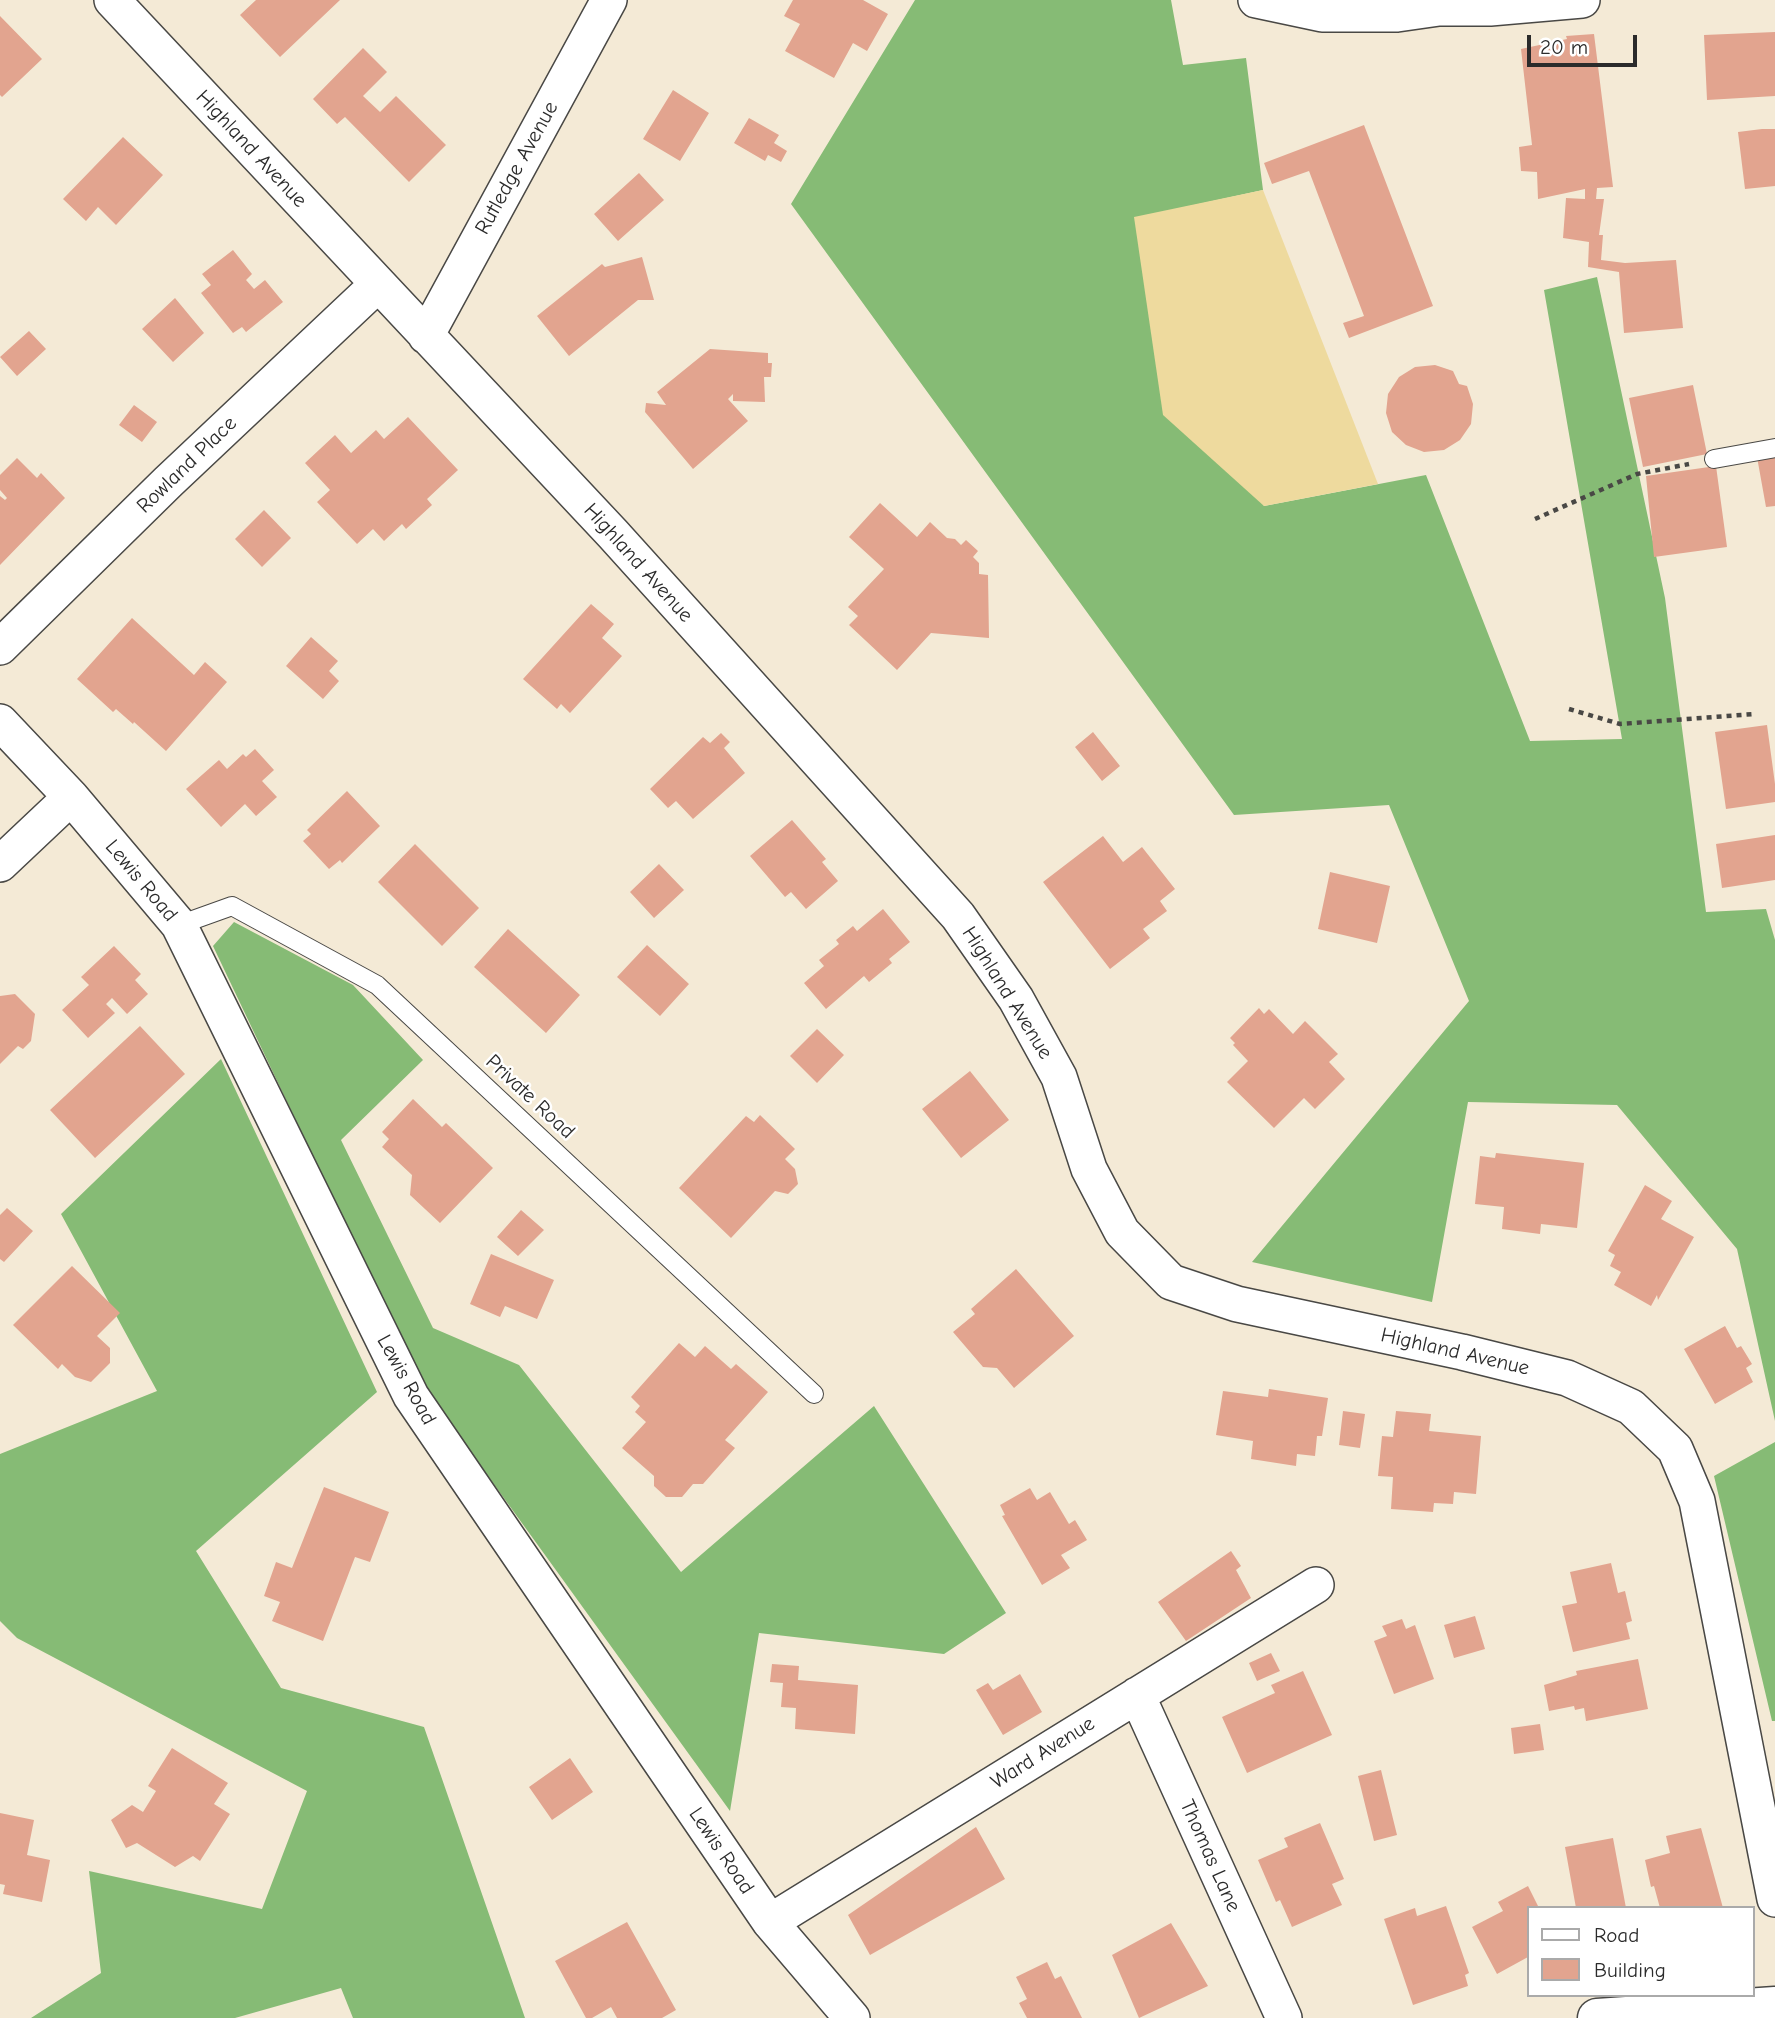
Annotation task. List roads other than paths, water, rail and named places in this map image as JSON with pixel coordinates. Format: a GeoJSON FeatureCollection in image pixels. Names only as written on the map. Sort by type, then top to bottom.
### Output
{"type":"FeatureCollection","features":[{"type":"Feature","properties":{"kind":"main road"},"geometry":{"type":"LineString","coordinates":[[1597,2018],[1775,2006]]}},
{"type":"Feature","properties":{"kind":"street","name":"Highland Avenue"},"geometry":{"type":"LineString","coordinates":[[112,0],[612,534],[958,916],[1016,999],[1059,1077],[1089,1169],[1122,1232],[1171,1282],[1237,1304],[1462,1352],[1567,1378],[1631,1407],[1675,1449],[1697,1501],[1775,1899]]}},
{"type":"Feature","properties":{"kind":"street","name":"Rutledge Avenue"},"geometry":{"type":"LineString","coordinates":[[426,336],[609,0]]}},
{"type":"Feature","properties":{"kind":"street"},"geometry":{"type":"LineString","coordinates":[[1256,0],[1322,14],[1397,14],[1439,8],[1490,8],[1582,0]]}},
{"type":"Feature","properties":{"kind":"street","name":"Rowland Place"},"geometry":{"type":"LineString","coordinates":[[0,647],[377,285]]}},
{"type":"Feature","properties":{"kind":"street","name":"Lewis Road"},"geometry":{"type":"LineString","coordinates":[[0,722],[71,797],[179,925],[411,1396],[770,1922],[852,2018]]}},
{"type":"Feature","properties":{"kind":"street"},"geometry":{"type":"LineString","coordinates":[[0,864],[71,797]]}},
{"type":"Feature","properties":{"kind":"street","name":"Ward Avenue"},"geometry":{"type":"LineString","coordinates":[[770,1922],[1316,1585]]}},
{"type":"Feature","properties":{"kind":"street","name":"Thomas Lane"},"geometry":{"type":"LineString","coordinates":[[1137,1695],[1284,2018]]}},
{"type":"Feature","properties":{"kind":"lane"},"geometry":{"type":"LineString","coordinates":[[1714,459],[1775,448]]}},
{"type":"Feature","properties":{"kind":"lane","name":"Private Road"},"geometry":{"type":"LineString","coordinates":[[179,925],[232,906],[377,985],[814,1394]]}}]}
